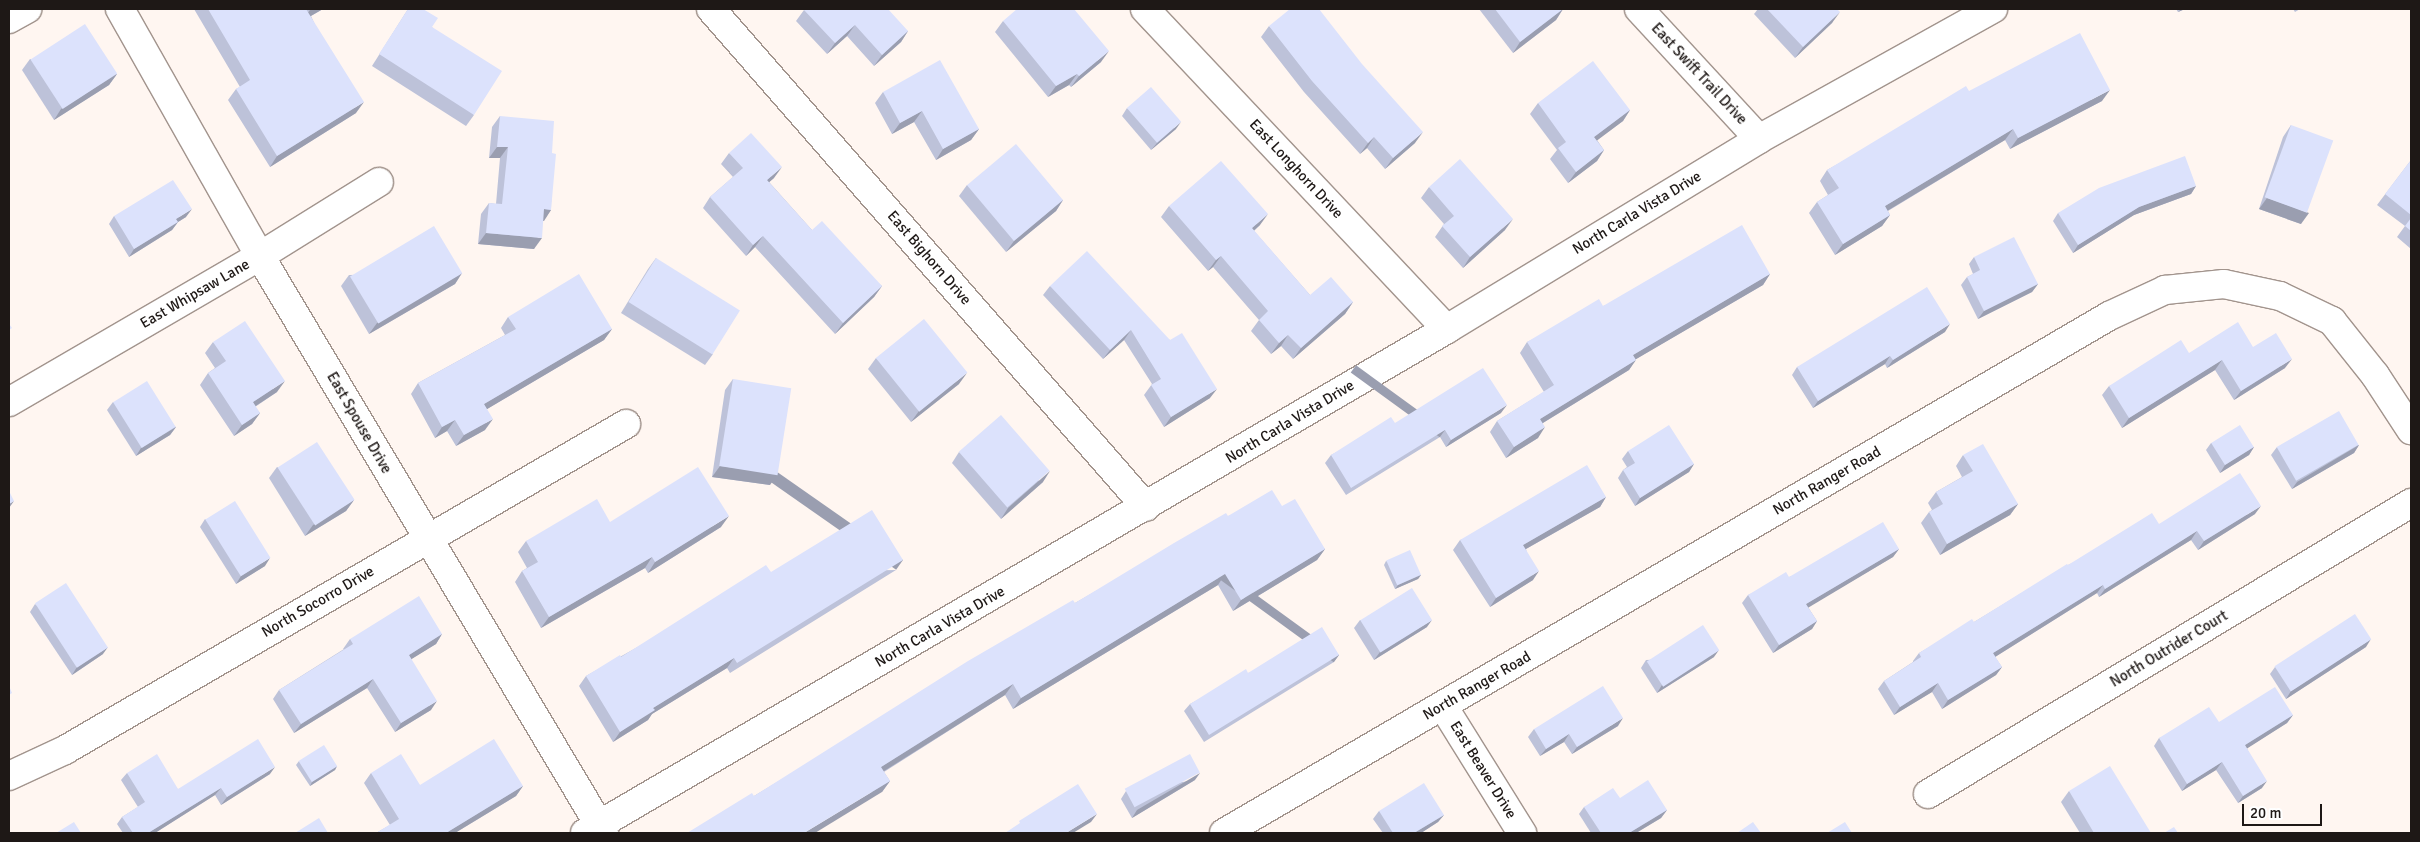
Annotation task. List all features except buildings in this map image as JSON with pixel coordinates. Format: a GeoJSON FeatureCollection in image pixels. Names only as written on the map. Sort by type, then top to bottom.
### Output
{"type":"FeatureCollection","features":[{"type":"Feature","properties":{"kind":"street"},"geometry":{"type":"LineString","coordinates":[[9,20],[27,9]]}},
{"type":"Feature","properties":{"kind":"street","name":"East Spouse Drive"},"geometry":{"type":"LineString","coordinates":[[120,9],[260,256],[596,831]]}},
{"type":"Feature","properties":{"kind":"street","name":"East Bighorn Drive"},"geometry":{"type":"LineString","coordinates":[[711,9],[1146,507]]}},
{"type":"Feature","properties":{"kind":"street","name":"East Longhorn Drive"},"geometry":{"type":"LineString","coordinates":[[1145,9],[1447,329]]}},
{"type":"Feature","properties":{"kind":"street","name":"East Swift Trail Drive"},"geometry":{"type":"LineString","coordinates":[[1638,9],[1759,139]]}},
{"type":"Feature","properties":{"kind":"street","name":"North Carla Vista Drive"},"geometry":{"type":"LineString","coordinates":[[596,831],[1447,329],[1759,139],[1993,9]]}},
{"type":"Feature","properties":{"kind":"street","name":"East Whipsaw Lane"},"geometry":{"type":"LineString","coordinates":[[9,402],[260,256],[379,182]]}},
{"type":"Feature","properties":{"kind":"street","name":"North Ranger Road"},"geometry":{"type":"LineString","coordinates":[[1224,833],[2109,316],[2165,290],[2224,284],[2280,296],[2332,321],[2375,375],[2411,430]]}},
{"type":"Feature","properties":{"kind":"street","name":"North Socorro Drive"},"geometry":{"type":"LineString","coordinates":[[9,776],[65,750],[426,538],[626,424]]}},
{"type":"Feature","properties":{"kind":"street","name":"North Outrider Court"},"geometry":{"type":"LineString","coordinates":[[1928,794],[2411,503]]}},
{"type":"Feature","properties":{"kind":"street","name":"East Beaver Drive"},"geometry":{"type":"LineString","coordinates":[[1443,706],[1522,833]]}}]}
